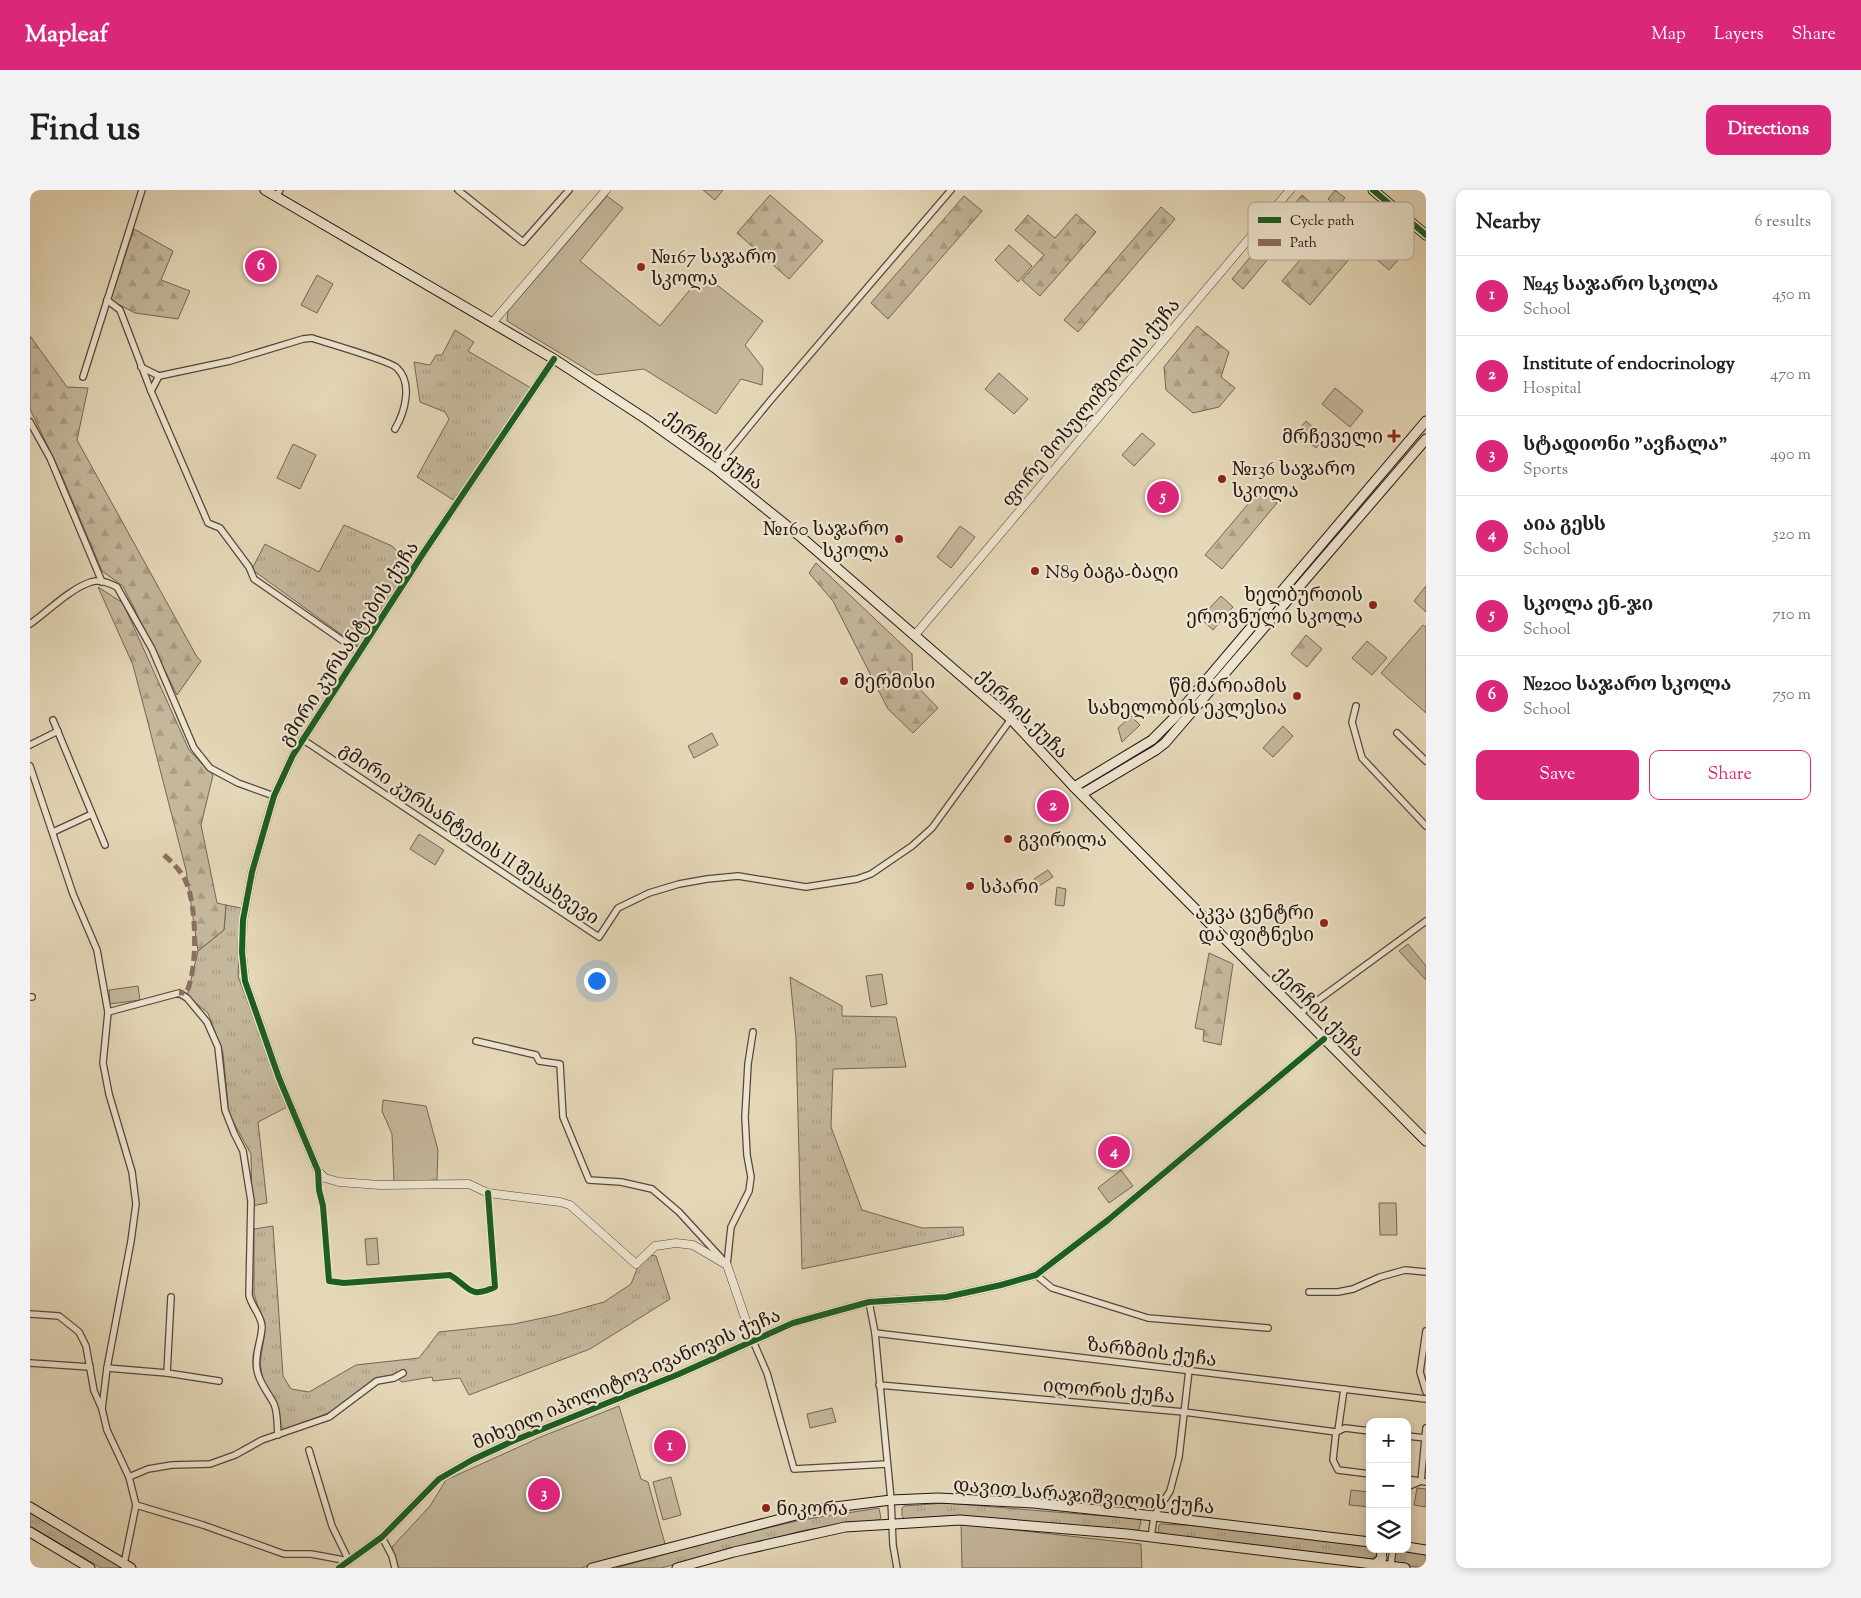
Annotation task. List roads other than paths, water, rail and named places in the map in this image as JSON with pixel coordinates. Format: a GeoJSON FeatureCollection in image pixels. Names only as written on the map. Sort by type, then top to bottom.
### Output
{"type":"FeatureCollection","features":[{"type":"Feature","properties":{"kind":"main road","name":"ქერჩის ქუჩა"},"geometry":{"type":"LineString","coordinates":[[265,190],[278,193],[554,358],[646,419],[715,468],[801,537],[1011,719],[1074,786],[1426,1141]]}},
{"type":"Feature","properties":{"kind":"main road"},"geometry":{"type":"LineString","coordinates":[[1373,190],[1387,202]]}},
{"type":"Feature","properties":{"kind":"main road"},"geometry":{"type":"LineString","coordinates":[[1414,225],[1426,235]]}},
{"type":"Feature","properties":{"kind":"main road"},"geometry":{"type":"LineString","coordinates":[[1216,676],[1343,536],[1424,435],[1426,421]]}},
{"type":"Feature","properties":{"kind":"main road"},"geometry":{"type":"LineString","coordinates":[[1082,794],[1156,750],[1335,529],[1424,435]]}},
{"type":"Feature","properties":{"kind":"main road"},"geometry":{"type":"LineString","coordinates":[[1335,529],[1343,536]]}},
{"type":"Feature","properties":{"kind":"main road"},"geometry":{"type":"LineString","coordinates":[[1074,786],[1152,740],[1179,720]]}},
{"type":"Feature","properties":{"kind":"main road"},"geometry":{"type":"LineString","coordinates":[[1110,764],[1115,774]]}},
{"type":"Feature","properties":{"kind":"main road","name":"დავით სარაჯიშვილის ქუჩა"},"geometry":{"type":"LineString","coordinates":[[592,1568],[819,1508],[891,1500],[938,1498],[1033,1503],[1366,1542]]}},
{"type":"Feature","properties":{"kind":"main road"},"geometry":{"type":"LineString","coordinates":[[30,1507],[128,1566]]}},
{"type":"Feature","properties":{"kind":"main road","name":"დავით სარაჯიშვილის ქუჩა"},"geometry":{"type":"LineString","coordinates":[[677,1568],[803,1535],[845,1527],[960,1520],[1151,1538],[1405,1568]]}},
{"type":"Feature","properties":{"kind":"main road"},"geometry":{"type":"LineString","coordinates":[[30,1532],[90,1568]]}},
{"type":"Feature","properties":{"kind":"main road"},"geometry":{"type":"LineString","coordinates":[[1411,1548],[1426,1550]]}},
{"type":"Feature","properties":{"kind":"main road"},"geometry":{"type":"LineString","coordinates":[[1376,1564],[1382,1558],[1382,1553]]}},
{"type":"Feature","properties":{"kind":"street"},"geometry":{"type":"LineString","coordinates":[[83,377],[142,190]]}},
{"type":"Feature","properties":{"kind":"street"},"geometry":{"type":"LineString","coordinates":[[458,190],[524,242],[569,190]]}},
{"type":"Feature","properties":{"kind":"street"},"geometry":{"type":"LineString","coordinates":[[493,322],[606,190]]}},
{"type":"Feature","properties":{"kind":"street"},"geometry":{"type":"LineString","coordinates":[[715,468],[763,408],[951,190]]}},
{"type":"Feature","properties":{"kind":"street","name":"ფორე მოსულიშვილის ქუჩა"},"geometry":{"type":"LineString","coordinates":[[1280,202],[1290,190]]}},
{"type":"Feature","properties":{"kind":"street","name":"ფორე მოსულიშვილის ქუჩა"},"geometry":{"type":"LineString","coordinates":[[915,635],[1248,240]]}},
{"type":"Feature","properties":{"kind":"street"},"geometry":{"type":"LineString","coordinates":[[108,300],[120,310],[151,392],[208,523],[220,528],[249,567],[254,579],[359,652]]}},
{"type":"Feature","properties":{"kind":"street"},"geometry":{"type":"LineString","coordinates":[[141,367],[159,376],[230,360],[312,338],[396,366],[406,378],[406,394],[400,420],[395,430]]}},
{"type":"Feature","properties":{"kind":"street","name":"გმირი კურსანტების ქუჩა"},"geometry":{"type":"LineString","coordinates":[[318,1171],[279,1078],[245,981],[243,920],[252,872],[274,796],[302,739],[554,358]]}},
{"type":"Feature","properties":{"kind":"street"},"geometry":{"type":"LineString","coordinates":[[151,392],[159,376]]}},
{"type":"Feature","properties":{"kind":"street"},"geometry":{"type":"LineString","coordinates":[[30,422],[50,458],[102,582]]}},
{"type":"Feature","properties":{"kind":"street"},"geometry":{"type":"LineString","coordinates":[[30,624],[73,591],[91,582],[102,582],[117,587],[152,649],[194,748],[210,768],[238,783],[274,796]]}},
{"type":"Feature","properties":{"kind":"street"},"geometry":{"type":"LineString","coordinates":[[1356,706],[1352,722],[1362,758],[1426,826]]}},
{"type":"Feature","properties":{"kind":"street","name":"გმირი კურსანტების II შესახვევი"},"geometry":{"type":"LineString","coordinates":[[302,739],[599,937],[618,908],[649,892],[679,884],[738,876],[806,887],[857,879],[871,874],[912,846],[932,828],[1011,719]]}},
{"type":"Feature","properties":{"kind":"street"},"geometry":{"type":"LineString","coordinates":[[53,720],[105,845]]}},
{"type":"Feature","properties":{"kind":"street"},"geometry":{"type":"LineString","coordinates":[[30,745],[58,732]]}},
{"type":"Feature","properties":{"kind":"street"},"geometry":{"type":"LineString","coordinates":[[1398,733],[1426,762]]}},
{"type":"Feature","properties":{"kind":"street"},"geometry":{"type":"LineString","coordinates":[[30,766],[73,894],[95,942],[108,1012],[103,1063],[109,1094],[132,1172],[136,1204],[131,1241],[107,1368],[102,1409]]}},
{"type":"Feature","properties":{"kind":"street"},"geometry":{"type":"LineString","coordinates":[[53,832],[92,814]]}},
{"type":"Feature","properties":{"kind":"street"},"geometry":{"type":"LineString","coordinates":[[1299,1014],[1426,921]]}},
{"type":"Feature","properties":{"kind":"street"},"geometry":{"type":"LineString","coordinates":[[108,1012],[179,993],[187,998],[207,1022],[218,1047],[225,1110],[243,1151],[251,1201],[249,1295],[262,1327],[256,1358],[257,1370],[262,1387],[275,1406],[278,1435]]}},
{"type":"Feature","properties":{"kind":"street"},"geometry":{"type":"LineString","coordinates":[[727,1265],[731,1227],[748,1192],[751,1177],[747,1155],[746,1117],[748,1064],[753,1032]]}},
{"type":"Feature","properties":{"kind":"street","name":"მიხეილ იპოლიტოვ-ივანოვის ქუჩა"},"geometry":{"type":"LineString","coordinates":[[339,1568],[382,1536],[439,1479],[513,1440],[679,1374],[793,1323],[869,1302],[946,1297],[1036,1275],[1108,1220],[1324,1039]]}},
{"type":"Feature","properties":{"kind":"street"},"geometry":{"type":"LineString","coordinates":[[476,1041],[536,1056],[539,1061],[560,1064],[563,1116],[589,1180],[621,1182],[652,1189],[679,1212],[727,1265],[766,1373],[794,1469],[887,1464]]}},
{"type":"Feature","properties":{"kind":"street"},"geometry":{"type":"LineString","coordinates":[[318,1171],[329,1281],[344,1283],[450,1275],[461,1282],[469,1291],[481,1293],[495,1287],[488,1193]]}},
{"type":"Feature","properties":{"kind":"street"},"geometry":{"type":"LineString","coordinates":[[318,1171],[324,1178],[338,1182],[380,1185],[469,1184],[488,1193],[560,1202],[570,1205],[636,1264],[655,1246],[676,1243],[693,1246],[727,1265]]}},
{"type":"Feature","properties":{"kind":"street"},"geometry":{"type":"LineString","coordinates":[[1309,1292],[1338,1292],[1353,1289],[1380,1277],[1405,1270],[1426,1272]]}},
{"type":"Feature","properties":{"kind":"street"},"geometry":{"type":"LineString","coordinates":[[1036,1275],[1052,1288],[1148,1318],[1268,1328]]}},
{"type":"Feature","properties":{"kind":"street"},"geometry":{"type":"LineString","coordinates":[[167,1373],[171,1297]]}},
{"type":"Feature","properties":{"kind":"street"},"geometry":{"type":"LineString","coordinates":[[869,1302],[875,1333],[893,1523],[893,1545],[897,1568]]}},
{"type":"Feature","properties":{"kind":"street"},"geometry":{"type":"LineString","coordinates":[[30,1314],[58,1316],[79,1332],[86,1346],[94,1391],[102,1409],[107,1430],[128,1477],[136,1505],[128,1566]]}},
{"type":"Feature","properties":{"kind":"street"},"geometry":{"type":"LineString","coordinates":[[1426,1331],[1420,1372],[1426,1392]]}},
{"type":"Feature","properties":{"kind":"street","name":"ზარზმის ქუჩა"},"geometry":{"type":"LineString","coordinates":[[875,1333],[1426,1399]]}},
{"type":"Feature","properties":{"kind":"street"},"geometry":{"type":"LineString","coordinates":[[30,1363],[90,1367]]}},
{"type":"Feature","properties":{"kind":"street"},"geometry":{"type":"LineString","coordinates":[[107,1368],[167,1373],[219,1381]]}},
{"type":"Feature","properties":{"kind":"street"},"geometry":{"type":"LineString","coordinates":[[1151,1538],[1154,1516],[1170,1491],[1180,1457],[1189,1370]]}},
{"type":"Feature","properties":{"kind":"street"},"geometry":{"type":"LineString","coordinates":[[128,1477],[148,1469],[210,1464],[235,1455],[262,1440],[329,1417],[377,1381],[394,1378],[403,1373]]}},
{"type":"Feature","properties":{"kind":"street","name":"ილორის ქუჩა"},"geometry":{"type":"LineString","coordinates":[[879,1385],[1184,1412],[1337,1432],[1345,1428],[1366,1431]]}},
{"type":"Feature","properties":{"kind":"street"},"geometry":{"type":"LineString","coordinates":[[1344,1389],[1333,1460],[1338,1470],[1366,1474]]}},
{"type":"Feature","properties":{"kind":"street"},"geometry":{"type":"LineString","coordinates":[[1411,1486],[1423,1481],[1426,1428]]}},
{"type":"Feature","properties":{"kind":"street"},"geometry":{"type":"LineString","coordinates":[[1411,1436],[1426,1438]]}},
{"type":"Feature","properties":{"kind":"street"},"geometry":{"type":"LineString","coordinates":[[309,1450],[332,1526],[349,1561]]}},
{"type":"Feature","properties":{"kind":"street"},"geometry":{"type":"LineString","coordinates":[[136,1505],[204,1524],[284,1554],[311,1554],[349,1561]]}},
{"type":"Feature","properties":{"kind":"street"},"geometry":{"type":"LineString","coordinates":[[382,1536],[392,1556],[395,1568]]}},
{"type":"Feature","properties":{"kind":"street"},"geometry":{"type":"LineString","coordinates":[[1392,1553],[1390,1563],[1395,1566]]}},
{"type":"Feature","properties":{"kind":"place","name":"№200 საჯარო სკოლა"},"geometry":{"type":"Point","coordinates":[261,266]}},
{"type":"Feature","properties":{"kind":"place","name":"№167 საჯარო სკოლა"},"geometry":{"type":"Point","coordinates":[641,267]}},
{"type":"Feature","properties":{"kind":"place","name":"მრჩეველი"},"geometry":{"type":"Point","coordinates":[1394,436]}},
{"type":"Feature","properties":{"kind":"place","name":"№136 საჯარო სკოლა"},"geometry":{"type":"Point","coordinates":[1222,479]}},
{"type":"Feature","properties":{"kind":"place","name":"სკოლა ენ-ჯი"},"geometry":{"type":"Point","coordinates":[1163,497]}},
{"type":"Feature","properties":{"kind":"place","name":"№160 საჯარო სკოლა"},"geometry":{"type":"Point","coordinates":[899,539]}},
{"type":"Feature","properties":{"kind":"place","name":"N89 ბაგა-ბაღი"},"geometry":{"type":"Point","coordinates":[1035,571]}},
{"type":"Feature","properties":{"kind":"place","name":"ხელბურთის ეროვნული სკოლა"},"geometry":{"type":"Point","coordinates":[1373,605]}},
{"type":"Feature","properties":{"kind":"place","name":"მერმისი"},"geometry":{"type":"Point","coordinates":[844,681]}},
{"type":"Feature","properties":{"kind":"place","name":"წმ.მარიამის სახელობის ეკლესია"},"geometry":{"type":"Point","coordinates":[1297,696]}},
{"type":"Feature","properties":{"kind":"place","name":"Institute of endocrinology"},"geometry":{"type":"Point","coordinates":[1053,806]}},
{"type":"Feature","properties":{"kind":"place","name":"გვირილა"},"geometry":{"type":"Point","coordinates":[1008,839]}},
{"type":"Feature","properties":{"kind":"place","name":"სპარი"},"geometry":{"type":"Point","coordinates":[970,886]}},
{"type":"Feature","properties":{"kind":"place","name":"აკვა ცენტრი და ფიტნესი"},"geometry":{"type":"Point","coordinates":[1324,923]}},
{"type":"Feature","properties":{"kind":"place","name":"აია გესს"},"geometry":{"type":"Point","coordinates":[1114,1152]}},
{"type":"Feature","properties":{"kind":"place","name":"№45 საჯარო სკოლა"},"geometry":{"type":"Point","coordinates":[670,1446]}},
{"type":"Feature","properties":{"kind":"place","name":"სტადიონი \"ავჩალა\""},"geometry":{"type":"Point","coordinates":[544,1494]}},
{"type":"Feature","properties":{"kind":"place","name":"ნიკორა"},"geometry":{"type":"Point","coordinates":[766,1508]}}]}
